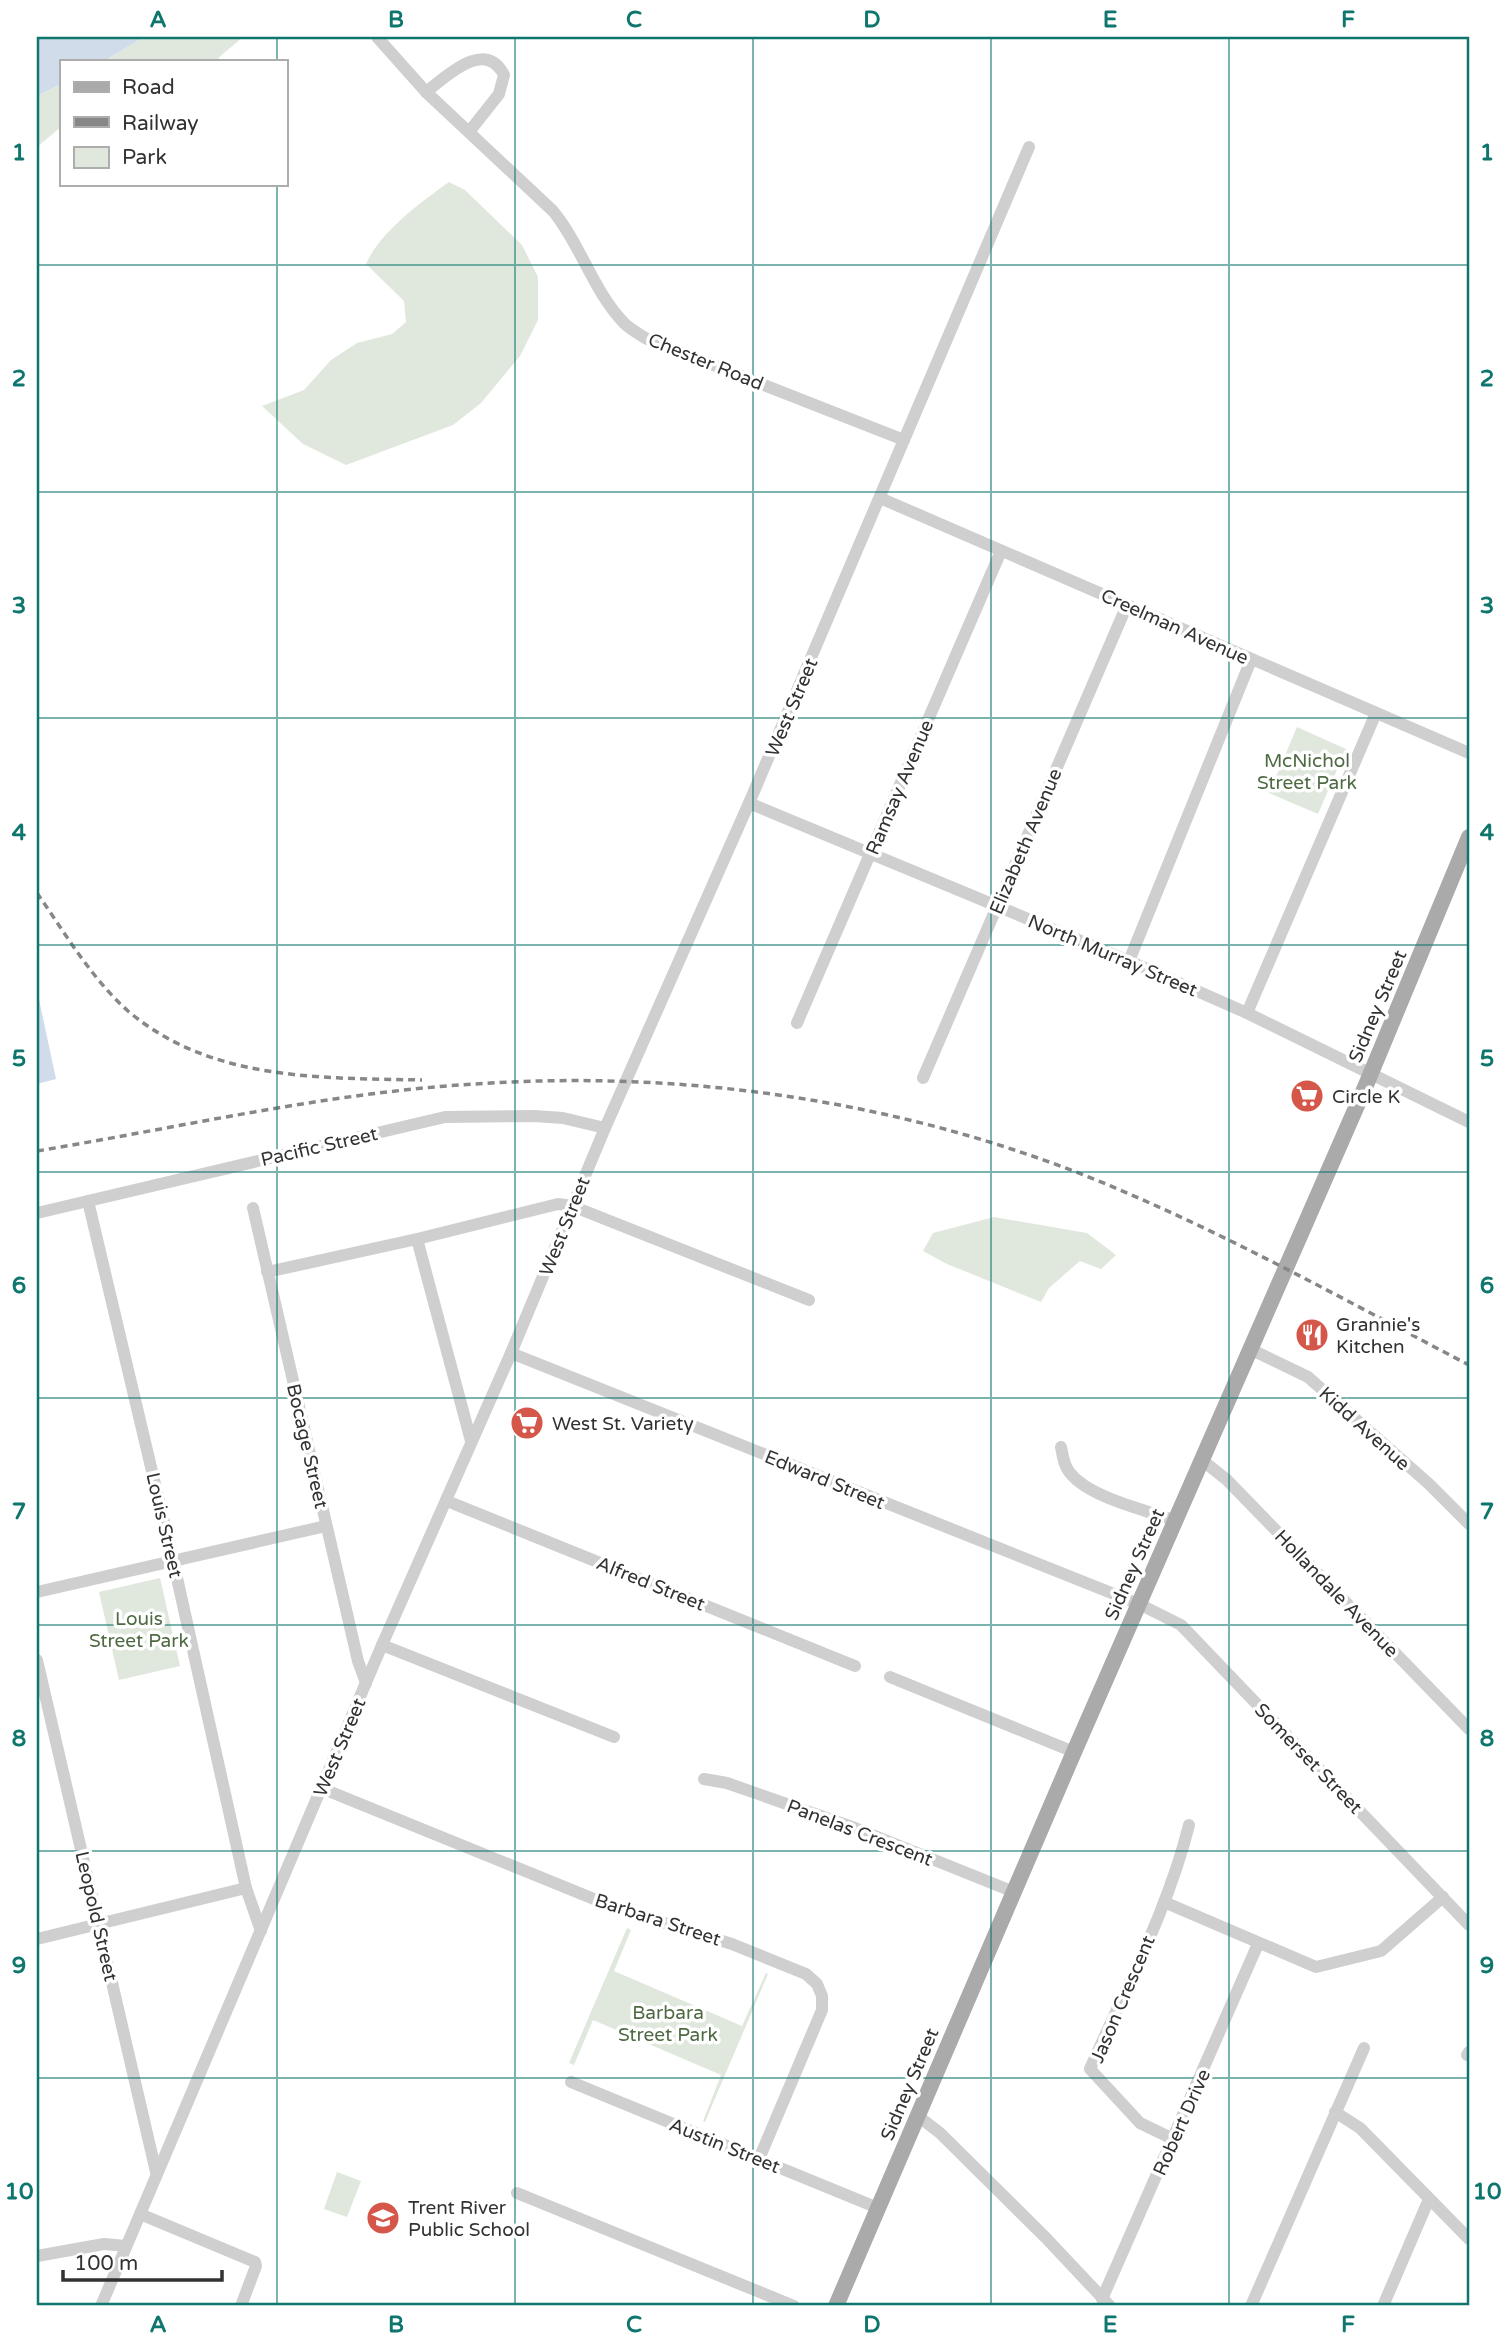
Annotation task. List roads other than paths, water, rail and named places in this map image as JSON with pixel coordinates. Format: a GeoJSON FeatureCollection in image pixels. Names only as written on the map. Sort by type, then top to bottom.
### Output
{"type":"FeatureCollection","features":[{"type":"Feature","properties":{"kind":"main road","name":"Sidney Street"},"geometry":{"type":"LineString","coordinates":[[836,2306],[1074,1752],[1371,1073],[1469,837]]}},
{"type":"Feature","properties":{"kind":"street","name":"Chester Road"},"geometry":{"type":"LineString","coordinates":[[377,37],[426,92],[543,200],[561,220],[608,303],[625,324],[647,339],[904,440]]}},
{"type":"Feature","properties":{"kind":"street"},"geometry":{"type":"LineString","coordinates":[[426,92],[477,59],[487,58],[500,67],[505,75],[499,94],[469,132]]}},
{"type":"Feature","properties":{"kind":"street","name":"West Street"},"geometry":{"type":"LineString","coordinates":[[101,2306],[366,1683],[512,1353],[605,1128],[749,803],[1030,147]]}},
{"type":"Feature","properties":{"kind":"street","name":"Creelman Avenue"},"geometry":{"type":"LineString","coordinates":[[880,498],[1469,753]]}},
{"type":"Feature","properties":{"kind":"street","name":"Ramsay Avenue"},"geometry":{"type":"LineString","coordinates":[[797,1023],[1001,551]]}},
{"type":"Feature","properties":{"kind":"street","name":"Elizabeth Avenue"},"geometry":{"type":"LineString","coordinates":[[923,1078],[1127,605]]}},
{"type":"Feature","properties":{"kind":"street"},"geometry":{"type":"LineString","coordinates":[[1129,961],[1251,660]]}},
{"type":"Feature","properties":{"kind":"street"},"geometry":{"type":"LineString","coordinates":[[1247,1013],[1376,713]]}},
{"type":"Feature","properties":{"kind":"street","name":"North Murray Street"},"geometry":{"type":"LineString","coordinates":[[749,803],[1247,1013],[1469,1122]]}},
{"type":"Feature","properties":{"kind":"street","name":"Pacific Street"},"geometry":{"type":"LineString","coordinates":[[37,1213],[445,1117],[534,1116],[563,1118],[605,1128]]}},
{"type":"Feature","properties":{"kind":"street","name":"Louis Street"},"geometry":{"type":"LineString","coordinates":[[89,1201],[246,1888],[261,1931]]}},
{"type":"Feature","properties":{"kind":"street"},"geometry":{"type":"LineString","coordinates":[[267,1272],[558,1204],[572,1206],[809,1300]]}},
{"type":"Feature","properties":{"kind":"street","name":"Bocage Street"},"geometry":{"type":"LineString","coordinates":[[253,1208],[358,1661],[366,1683]]}},
{"type":"Feature","properties":{"kind":"street"},"geometry":{"type":"LineString","coordinates":[[417,1239],[471,1441]]}},
{"type":"Feature","properties":{"kind":"street","name":"Kidd Avenue"},"geometry":{"type":"LineString","coordinates":[[1250,1349],[1308,1377],[1429,1484],[1469,1524]]}},
{"type":"Feature","properties":{"kind":"street","name":"Edward Street"},"geometry":{"type":"LineString","coordinates":[[512,1353],[1139,1604]]}},
{"type":"Feature","properties":{"kind":"street"},"geometry":{"type":"LineString","coordinates":[[1061,1447],[1068,1472],[1084,1484],[1176,1521]]}},
{"type":"Feature","properties":{"kind":"street","name":"Hollandale Avenue"},"geometry":{"type":"LineString","coordinates":[[1202,1460],[1227,1480],[1469,1728]]}},
{"type":"Feature","properties":{"kind":"street","name":"Alfred Street"},"geometry":{"type":"LineString","coordinates":[[447,1501],[855,1666]]}},
{"type":"Feature","properties":{"kind":"street"},"geometry":{"type":"LineString","coordinates":[[37,1592],[326,1526]]}},
{"type":"Feature","properties":{"kind":"street","name":"Somerset Street"},"geometry":{"type":"LineString","coordinates":[[1139,1604],[1181,1625],[1469,1925]]}},
{"type":"Feature","properties":{"kind":"street"},"geometry":{"type":"LineString","coordinates":[[382,1646],[614,1737]]}},
{"type":"Feature","properties":{"kind":"street","name":"Leopold Street"},"geometry":{"type":"LineString","coordinates":[[37,1660],[156,2172]]}},
{"type":"Feature","properties":{"kind":"street"},"geometry":{"type":"LineString","coordinates":[[890,1677],[1074,1752]]}},
{"type":"Feature","properties":{"kind":"street","name":"Panelas Crescent"},"geometry":{"type":"LineString","coordinates":[[704,1779],[727,1783],[855,1828],[1014,1892]]}},
{"type":"Feature","properties":{"kind":"street","name":"Barbara Street"},"geometry":{"type":"LineString","coordinates":[[321,1788],[616,1908],[732,1944],[806,1974],[817,1984],[822,1996],[822,2010],[759,2159]]}},
{"type":"Feature","properties":{"kind":"street","name":"Jason Crescent"},"geometry":{"type":"LineString","coordinates":[[1173,2139],[1140,2123],[1090,2069],[1164,1902],[1189,1825]]}},
{"type":"Feature","properties":{"kind":"street"},"geometry":{"type":"LineString","coordinates":[[37,1939],[246,1888],[252,1897],[259,1901],[267,1901],[277,1894]]}},
{"type":"Feature","properties":{"kind":"street"},"geometry":{"type":"LineString","coordinates":[[1164,1902],[1315,1967],[1381,1951],[1443,1898]]}},
{"type":"Feature","properties":{"kind":"street","name":"Robert Drive"},"geometry":{"type":"LineString","coordinates":[[1106,2303],[1173,2139],[1258,1944]]}},
{"type":"Feature","properties":{"kind":"street"},"geometry":{"type":"LineString","coordinates":[[1251,2306],[1364,2048]]}},
{"type":"Feature","properties":{"kind":"street","name":"Austin Street"},"geometry":{"type":"LineString","coordinates":[[571,2082],[878,2208]]}},
{"type":"Feature","properties":{"kind":"street"},"geometry":{"type":"LineString","coordinates":[[1335,2112],[1360,2127],[1469,2239]]}},
{"type":"Feature","properties":{"kind":"street"},"geometry":{"type":"LineString","coordinates":[[918,2116],[960,2152],[1106,2303]]}},
{"type":"Feature","properties":{"kind":"street"},"geometry":{"type":"LineString","coordinates":[[517,2193],[794,2306]]}},
{"type":"Feature","properties":{"kind":"street"},"geometry":{"type":"LineString","coordinates":[[1383,2306],[1429,2199]]}},
{"type":"Feature","properties":{"kind":"street"},"geometry":{"type":"LineString","coordinates":[[140,2214],[252,2259],[256,2266],[241,2306]]}},
{"type":"Feature","properties":{"kind":"street"},"geometry":{"type":"LineString","coordinates":[[37,2256],[104,2244],[126,2246]]}},
{"type":"Feature","properties":{"kind":"water"},"geometry":{"type":"Polygon","coordinates":[[[37,37],[144,37],[106,60],[60,60],[60,84],[37,96],[37,37]]]}},
{"type":"Feature","properties":{"kind":"water"},"geometry":{"type":"Polygon","coordinates":[[[37,990],[56,1079],[37,1084],[37,990]]]}},
{"type":"Feature","properties":{"kind":"railway"},"geometry":{"type":"LineString","coordinates":[[37,893],[79,955],[115,998],[160,1034],[194,1051],[230,1063],[306,1076],[422,1080]]}},
{"type":"Feature","properties":{"kind":"railway"},"geometry":{"type":"LineString","coordinates":[[37,1151],[309,1103],[419,1088],[474,1084],[639,1082],[721,1088],[803,1099],[885,1114],[965,1135],[1043,1160],[1120,1190],[1253,1252],[1469,1365]]}},
{"type":"Feature","properties":{"kind":"place","name":"Circle K"},"geometry":{"type":"Point","coordinates":[1307,1096]}},
{"type":"Feature","properties":{"kind":"place","name":"Grannie's Kitchen"},"geometry":{"type":"Point","coordinates":[1312,1335]}},
{"type":"Feature","properties":{"kind":"place","name":"West St. Variety"},"geometry":{"type":"Point","coordinates":[527,1423]}},
{"type":"Feature","properties":{"kind":"place","name":"Trent River Public School"},"geometry":{"type":"Point","coordinates":[383,2218]}},
{"type":"Feature","properties":{"kind":"park label","name":"McNichol Street Park"},"geometry":{"type":"Point","coordinates":[1307,771]}},
{"type":"Feature","properties":{"kind":"park label","name":"Louis Street Park"},"geometry":{"type":"Point","coordinates":[139,1629]}},
{"type":"Feature","properties":{"kind":"park label","name":"Barbara Street Park"},"geometry":{"type":"Point","coordinates":[668,2023]}}]}
